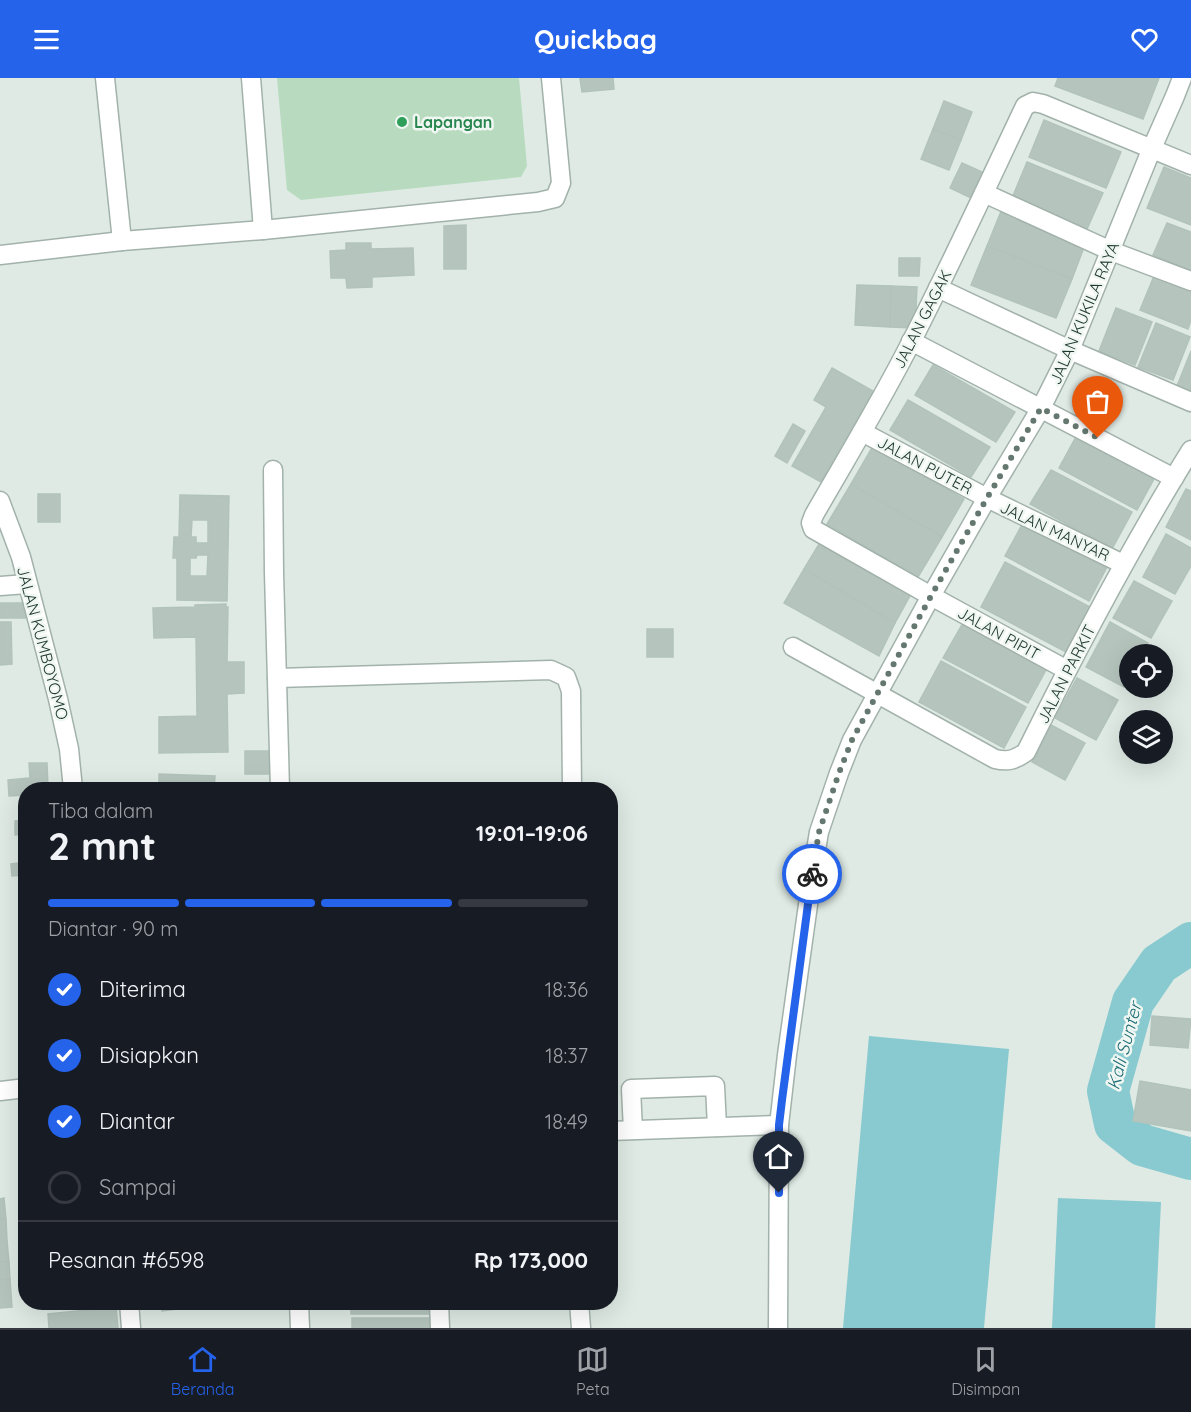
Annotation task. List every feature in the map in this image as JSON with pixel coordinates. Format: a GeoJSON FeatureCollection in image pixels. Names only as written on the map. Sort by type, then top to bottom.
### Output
{"type":"FeatureCollection","features":[{"type":"Feature","properties":{"kind":"street"},"geometry":{"type":"LineString","coordinates":[[105,78],[122,241]]}},
{"type":"Feature","properties":{"kind":"street"},"geometry":{"type":"LineString","coordinates":[[251,78],[263,230]]}},
{"type":"Feature","properties":{"kind":"street"},"geometry":{"type":"LineString","coordinates":[[0,255],[122,241],[263,230],[538,202],[555,198],[561,183],[551,78]]}},
{"type":"Feature","properties":{"kind":"street","name":"JALAN KUKILA RAYA"},"geometry":{"type":"LineString","coordinates":[[778,1328],[779,1125],[819,832],[852,740],[931,596],[1041,408],[1070,350],[1182,78]]}},
{"type":"Feature","properties":{"kind":"street","name":"JALAN GAGAK"},"geometry":{"type":"LineString","coordinates":[[931,596],[813,529],[811,523],[814,515],[912,341],[1024,106],[1033,102],[1043,104],[1152,148]]}},
{"type":"Feature","properties":{"kind":"street"},"geometry":{"type":"LineString","coordinates":[[1152,148],[1191,165]]}},
{"type":"Feature","properties":{"kind":"street"},"geometry":{"type":"LineString","coordinates":[[984,193],[1111,251],[1191,281]]}},
{"type":"Feature","properties":{"kind":"street"},"geometry":{"type":"LineString","coordinates":[[938,288],[1070,350],[1191,402]]}},
{"type":"Feature","properties":{"kind":"street"},"geometry":{"type":"LineString","coordinates":[[912,341],[1173,478]]}},
{"type":"Feature","properties":{"kind":"street","name":"JALAN PUTER"},"geometry":{"type":"LineString","coordinates":[[862,432],[987,498]]}},
{"type":"Feature","properties":{"kind":"street","name":"JALAN PARKIT"},"geometry":{"type":"LineString","coordinates":[[877,693],[995,759],[1006,762],[1026,752],[1123,564],[1191,450]]}},
{"type":"Feature","properties":{"kind":"street"},"geometry":{"type":"LineString","coordinates":[[273,470],[280,782]]}},
{"type":"Feature","properties":{"kind":"street","name":"JALAN MANYAR"},"geometry":{"type":"LineString","coordinates":[[987,498],[1123,564]]}},
{"type":"Feature","properties":{"kind":"street","name":"JALAN KUMBOYOMO"},"geometry":{"type":"LineString","coordinates":[[0,501],[21,557],[64,723],[72,782]]}},
{"type":"Feature","properties":{"kind":"street"},"geometry":{"type":"LineString","coordinates":[[0,586],[27,584]]}},
{"type":"Feature","properties":{"kind":"street","name":"JALAN PIPIT"},"geometry":{"type":"LineString","coordinates":[[931,596],[1067,670]]}},
{"type":"Feature","properties":{"kind":"street"},"geometry":{"type":"LineString","coordinates":[[793,646],[877,693]]}},
{"type":"Feature","properties":{"kind":"street"},"geometry":{"type":"LineString","coordinates":[[277,678],[551,670],[566,677],[571,691],[572,782]]}},
{"type":"Feature","properties":{"kind":"street"},"geometry":{"type":"LineString","coordinates":[[633,1130],[631,1089],[705,1086],[715,1086],[717,1127]]}},
{"type":"Feature","properties":{"kind":"street"},"geometry":{"type":"LineString","coordinates":[[0,1091],[18,1089]]}},
{"type":"Feature","properties":{"kind":"street"},"geometry":{"type":"LineString","coordinates":[[618,1131],[779,1125]]}},
{"type":"Feature","properties":{"kind":"street"},"geometry":{"type":"LineString","coordinates":[[130,1310],[131,1328]]}},
{"type":"Feature","properties":{"kind":"street"},"geometry":{"type":"LineString","coordinates":[[299,1310],[300,1328]]}},
{"type":"Feature","properties":{"kind":"street"},"geometry":{"type":"LineString","coordinates":[[439,1310],[440,1328]]}},
{"type":"Feature","properties":{"kind":"street"},"geometry":{"type":"LineString","coordinates":[[579,1310],[580,1328]]}},
{"type":"Feature","properties":{"kind":"green space","name":"Lapangan"},"geometry":{"type":"Polygon","coordinates":[[[277,78],[519,78],[527,166],[521,177],[301,200],[287,190],[277,78]]]}},
{"type":"Feature","properties":{"kind":"water"},"geometry":{"type":"Polygon","coordinates":[[[869,1036],[1009,1049],[984,1328],[843,1328],[869,1036]]]}},
{"type":"Feature","properties":{"kind":"water"},"geometry":{"type":"Polygon","coordinates":[[[1058,1198],[1161,1202],[1155,1328],[1052,1328],[1058,1198]]]}},
{"type":"Feature","properties":{"kind":"building"},"geometry":{"type":"Polygon","coordinates":[[[580,78],[613,78],[614,89],[582,92],[580,78]]]}},
{"type":"Feature","properties":{"kind":"building"},"geometry":{"type":"Polygon","coordinates":[[[1058,78],[1159,78],[1143,119],[1055,86],[1058,78]]]}},
{"type":"Feature","properties":{"kind":"building"},"geometry":{"type":"Polygon","coordinates":[[[944,101],[972,112],[961,140],[933,129],[944,101]]]}},
{"type":"Feature","properties":{"kind":"building"},"geometry":{"type":"Polygon","coordinates":[[[1044,120],[1121,152],[1106,188],[1029,157],[1044,120]]]}},
{"type":"Feature","properties":{"kind":"building"},"geometry":{"type":"Polygon","coordinates":[[[933,129],[961,140],[949,170],[921,159],[933,129]]]}},
{"type":"Feature","properties":{"kind":"building"},"geometry":{"type":"Polygon","coordinates":[[[1027,162],[1103,193],[1087,229],[1012,198],[1027,162]]]}},
{"type":"Feature","properties":{"kind":"building"},"geometry":{"type":"Polygon","coordinates":[[[962,163],[984,173],[973,199],[950,188],[962,163]]]}},
{"type":"Feature","properties":{"kind":"building"},"geometry":{"type":"Polygon","coordinates":[[[1164,167],[1191,178],[1191,225],[1147,208],[1164,167]]]}},
{"type":"Feature","properties":{"kind":"building"},"geometry":{"type":"Polygon","coordinates":[[[1002,209],[1086,242],[1072,279],[987,246],[1002,209]]]}},
{"type":"Feature","properties":{"kind":"building"},"geometry":{"type":"Polygon","coordinates":[[[1167,223],[1191,232],[1191,271],[1153,255],[1167,223]]]}},
{"type":"Feature","properties":{"kind":"building"},"geometry":{"type":"Polygon","coordinates":[[[466,225],[466,269],[444,269],[444,226],[466,225]]]}},
{"type":"Feature","properties":{"kind":"building"},"geometry":{"type":"Polygon","coordinates":[[[346,243],[371,243],[371,249],[413,248],[414,275],[372,277],[372,287],[347,288],[346,278],[331,278],[330,251],[346,250],[346,243]]]}},
{"type":"Feature","properties":{"kind":"building"},"geometry":{"type":"Polygon","coordinates":[[[987,246],[1072,279],[1056,318],[971,285],[987,246]]]}},
{"type":"Feature","properties":{"kind":"building"},"geometry":{"type":"Polygon","coordinates":[[[899,258],[920,258],[919,276],[899,276],[899,258]]]}},
{"type":"Feature","properties":{"kind":"building"},"geometry":{"type":"Polygon","coordinates":[[[1154,276],[1191,290],[1191,320],[1188,329],[1140,310],[1154,276]]]}},
{"type":"Feature","properties":{"kind":"building"},"geometry":{"type":"Polygon","coordinates":[[[857,285],[891,286],[890,327],[855,325],[857,285]]]}},
{"type":"Feature","properties":{"kind":"building"},"geometry":{"type":"Polygon","coordinates":[[[891,286],[917,287],[915,328],[890,327],[891,286]]]}},
{"type":"Feature","properties":{"kind":"building"},"geometry":{"type":"Polygon","coordinates":[[[1116,308],[1152,322],[1135,365],[1099,351],[1116,308]]]}},
{"type":"Feature","properties":{"kind":"building"},"geometry":{"type":"Polygon","coordinates":[[[1156,323],[1190,337],[1173,380],[1138,367],[1156,323]]]}},
{"type":"Feature","properties":{"kind":"building"},"geometry":{"type":"Polygon","coordinates":[[[1191,351],[1191,392],[1177,386],[1191,351]]]}},
{"type":"Feature","properties":{"kind":"building"},"geometry":{"type":"Polygon","coordinates":[[[933,365],[1015,412],[996,442],[915,395],[933,365]]]}},
{"type":"Feature","properties":{"kind":"building"},"geometry":{"type":"Polygon","coordinates":[[[832,368],[873,391],[821,482],[792,466],[826,407],[814,400],[832,368]]]}},
{"type":"Feature","properties":{"kind":"building"},"geometry":{"type":"Polygon","coordinates":[[[908,400],[990,447],[971,477],[890,430],[908,400]]]}},
{"type":"Feature","properties":{"kind":"building"},"geometry":{"type":"Polygon","coordinates":[[[793,424],[805,431],[787,463],[775,456],[793,424]]]}},
{"type":"Feature","properties":{"kind":"building"},"geometry":{"type":"Polygon","coordinates":[[[1077,435],[1155,477],[1137,510],[1059,468],[1077,435]]]}},
{"type":"Feature","properties":{"kind":"building"},"geometry":{"type":"Polygon","coordinates":[[[873,446],[964,499],[942,537],[851,484],[873,446]]]}},
{"type":"Feature","properties":{"kind":"building"},"geometry":{"type":"Polygon","coordinates":[[[1051,470],[1132,512],[1112,549],[1030,504],[1051,470]]]}},
{"type":"Feature","properties":{"kind":"building"},"geometry":{"type":"Polygon","coordinates":[[[851,484],[942,537],[918,577],[827,524],[851,484]]]}},
{"type":"Feature","properties":{"kind":"building"},"geometry":{"type":"Polygon","coordinates":[[[1186,489],[1191,491],[1191,540],[1166,527],[1186,489]]]}},
{"type":"Feature","properties":{"kind":"building"},"geometry":{"type":"Polygon","coordinates":[[[38,494],[60,494],[60,522],[38,522],[38,494]]]}},
{"type":"Feature","properties":{"kind":"building"},"geometry":{"type":"Polygon","coordinates":[[[180,495],[229,496],[227,601],[177,600],[177,558],[173,558],[174,537],[179,537],[180,495]],[[192,520],[191,537],[196,537],[196,543],[208,543],[208,520],[192,520]],[[197,555],[196,558],[190,558],[190,576],[207,576],[208,555],[197,555]]]}},
{"type":"Feature","properties":{"kind":"building"},"geometry":{"type":"Polygon","coordinates":[[[1024,521],[1108,565],[1089,601],[1005,556],[1024,521]]]}},
{"type":"Feature","properties":{"kind":"building"},"geometry":{"type":"Polygon","coordinates":[[[1166,534],[1191,548],[1191,566],[1175,594],[1143,577],[1166,534]]]}},
{"type":"Feature","properties":{"kind":"building"},"geometry":{"type":"Polygon","coordinates":[[[822,539],[911,594],[895,623],[804,569],[822,539]]]}},
{"type":"Feature","properties":{"kind":"building"},"geometry":{"type":"Polygon","coordinates":[[[1005,562],[1090,607],[1066,652],[981,607],[1005,562]]]}},
{"type":"Feature","properties":{"kind":"building"},"geometry":{"type":"Polygon","coordinates":[[[804,569],[895,623],[879,656],[784,603],[804,569]]]}},
{"type":"Feature","properties":{"kind":"building"},"geometry":{"type":"Polygon","coordinates":[[[1134,581],[1172,601],[1151,638],[1113,618],[1134,581]]]}},
{"type":"Feature","properties":{"kind":"building"},"geometry":{"type":"Polygon","coordinates":[[[0,603],[26,603],[26,618],[0,618],[0,603]]]}},
{"type":"Feature","properties":{"kind":"building"},"geometry":{"type":"Polygon","coordinates":[[[226,604],[228,607],[227,662],[244,662],[244,693],[227,694],[228,752],[159,753],[159,717],[197,716],[196,637],[154,638],[153,608],[226,604]]]}},
{"type":"Feature","properties":{"kind":"building"},"geometry":{"type":"Polygon","coordinates":[[[0,622],[11,622],[12,664],[0,665],[0,622]]]}},
{"type":"Feature","properties":{"kind":"building"},"geometry":{"type":"Polygon","coordinates":[[[1110,622],[1148,643],[1119,644],[1119,684],[1086,667],[1110,622]]]}},
{"type":"Feature","properties":{"kind":"building"},"geometry":{"type":"Polygon","coordinates":[[[963,623],[1047,668],[1028,703],[943,658],[963,623]]]}},
{"type":"Feature","properties":{"kind":"building"},"geometry":{"type":"Polygon","coordinates":[[[647,629],[673,629],[673,657],[647,657],[647,629]]]}},
{"type":"Feature","properties":{"kind":"building"},"geometry":{"type":"Polygon","coordinates":[[[941,661],[1026,707],[1004,748],[919,702],[941,661]]]}},
{"type":"Feature","properties":{"kind":"building"},"geometry":{"type":"Polygon","coordinates":[[[1077,678],[1118,700],[1096,740],[1055,718],[1077,678]]]}},
{"type":"Feature","properties":{"kind":"building"},"geometry":{"type":"Polygon","coordinates":[[[1051,725],[1085,743],[1065,780],[1032,762],[1051,725]]]}},
{"type":"Feature","properties":{"kind":"building"},"geometry":{"type":"Polygon","coordinates":[[[245,751],[270,751],[270,774],[245,774],[245,751]]]}},
{"type":"Feature","properties":{"kind":"building"},"geometry":{"type":"Polygon","coordinates":[[[29,763],[47,763],[48,782],[18,782],[18,795],[9,796],[8,780],[30,778],[29,763]]]}},
{"type":"Feature","properties":{"kind":"building"},"geometry":{"type":"Polygon","coordinates":[[[159,774],[215,776],[215,782],[159,782],[159,774]]]}},
{"type":"Feature","properties":{"kind":"building"},"geometry":{"type":"Polygon","coordinates":[[[15,821],[18,821],[18,835],[15,835],[15,821]]]}},
{"type":"Feature","properties":{"kind":"building"},"geometry":{"type":"Polygon","coordinates":[[[18,863],[18,876],[12,876],[11,864],[18,863]]]}},
{"type":"Feature","properties":{"kind":"building"},"geometry":{"type":"Polygon","coordinates":[[[1152,1016],[1191,1019],[1188,1048],[1150,1045],[1152,1016]]]}},
{"type":"Feature","properties":{"kind":"building"},"geometry":{"type":"Polygon","coordinates":[[[1140,1081],[1191,1090],[1191,1131],[1133,1121],[1140,1081]]]}},
{"type":"Feature","properties":{"kind":"building"},"geometry":{"type":"Polygon","coordinates":[[[4,1198],[6,1219],[0,1219],[0,1199],[4,1198]]]}},
{"type":"Feature","properties":{"kind":"building"},"geometry":{"type":"Polygon","coordinates":[[[0,1219],[6,1219],[7,1241],[0,1241],[0,1219]]]}},
{"type":"Feature","properties":{"kind":"building"},"geometry":{"type":"Polygon","coordinates":[[[0,1241],[7,1241],[9,1262],[0,1262],[0,1241]]]}},
{"type":"Feature","properties":{"kind":"building"},"geometry":{"type":"Polygon","coordinates":[[[0,1262],[9,1262],[10,1279],[0,1280],[0,1262]]]}},
{"type":"Feature","properties":{"kind":"building"},"geometry":{"type":"Polygon","coordinates":[[[10,1279],[12,1307],[0,1308],[0,1280],[10,1279]]]}},
{"type":"Feature","properties":{"kind":"building"},"geometry":{"type":"Polygon","coordinates":[[[116,1310],[118,1328],[49,1328],[48,1314],[116,1310]]]}},
{"type":"Feature","properties":{"kind":"building"},"geometry":{"type":"Polygon","coordinates":[[[351,1310],[430,1310],[430,1314],[351,1314],[351,1310]]]}},
{"type":"Feature","properties":{"kind":"building"},"geometry":{"type":"Polygon","coordinates":[[[352,1318],[431,1318],[431,1328],[352,1328],[352,1318]]]}},
{"type":"Feature","properties":{"kind":"waterway","name":"Kali Sunter"},"geometry":{"type":"LineString","coordinates":[[1191,943],[1159,964],[1133,1002],[1108,1091],[1115,1124],[1142,1145],[1191,1159]]}},
{"type":"Feature","properties":{"kind":"way so far"},"geometry":{"type":"LineString","coordinates":[[812,874],[819,832],[852,740],[931,596],[1041,408],[1098,438]]}},
{"type":"Feature","properties":{"kind":"place","name":"Lapangan"},"geometry":{"type":"Point","coordinates":[402,122]}},
{"type":"Feature","properties":{"kind":"route"},"geometry":{"type":"LineString","coordinates":[[779,1193],[779,1125],[812,874]]}}]}
